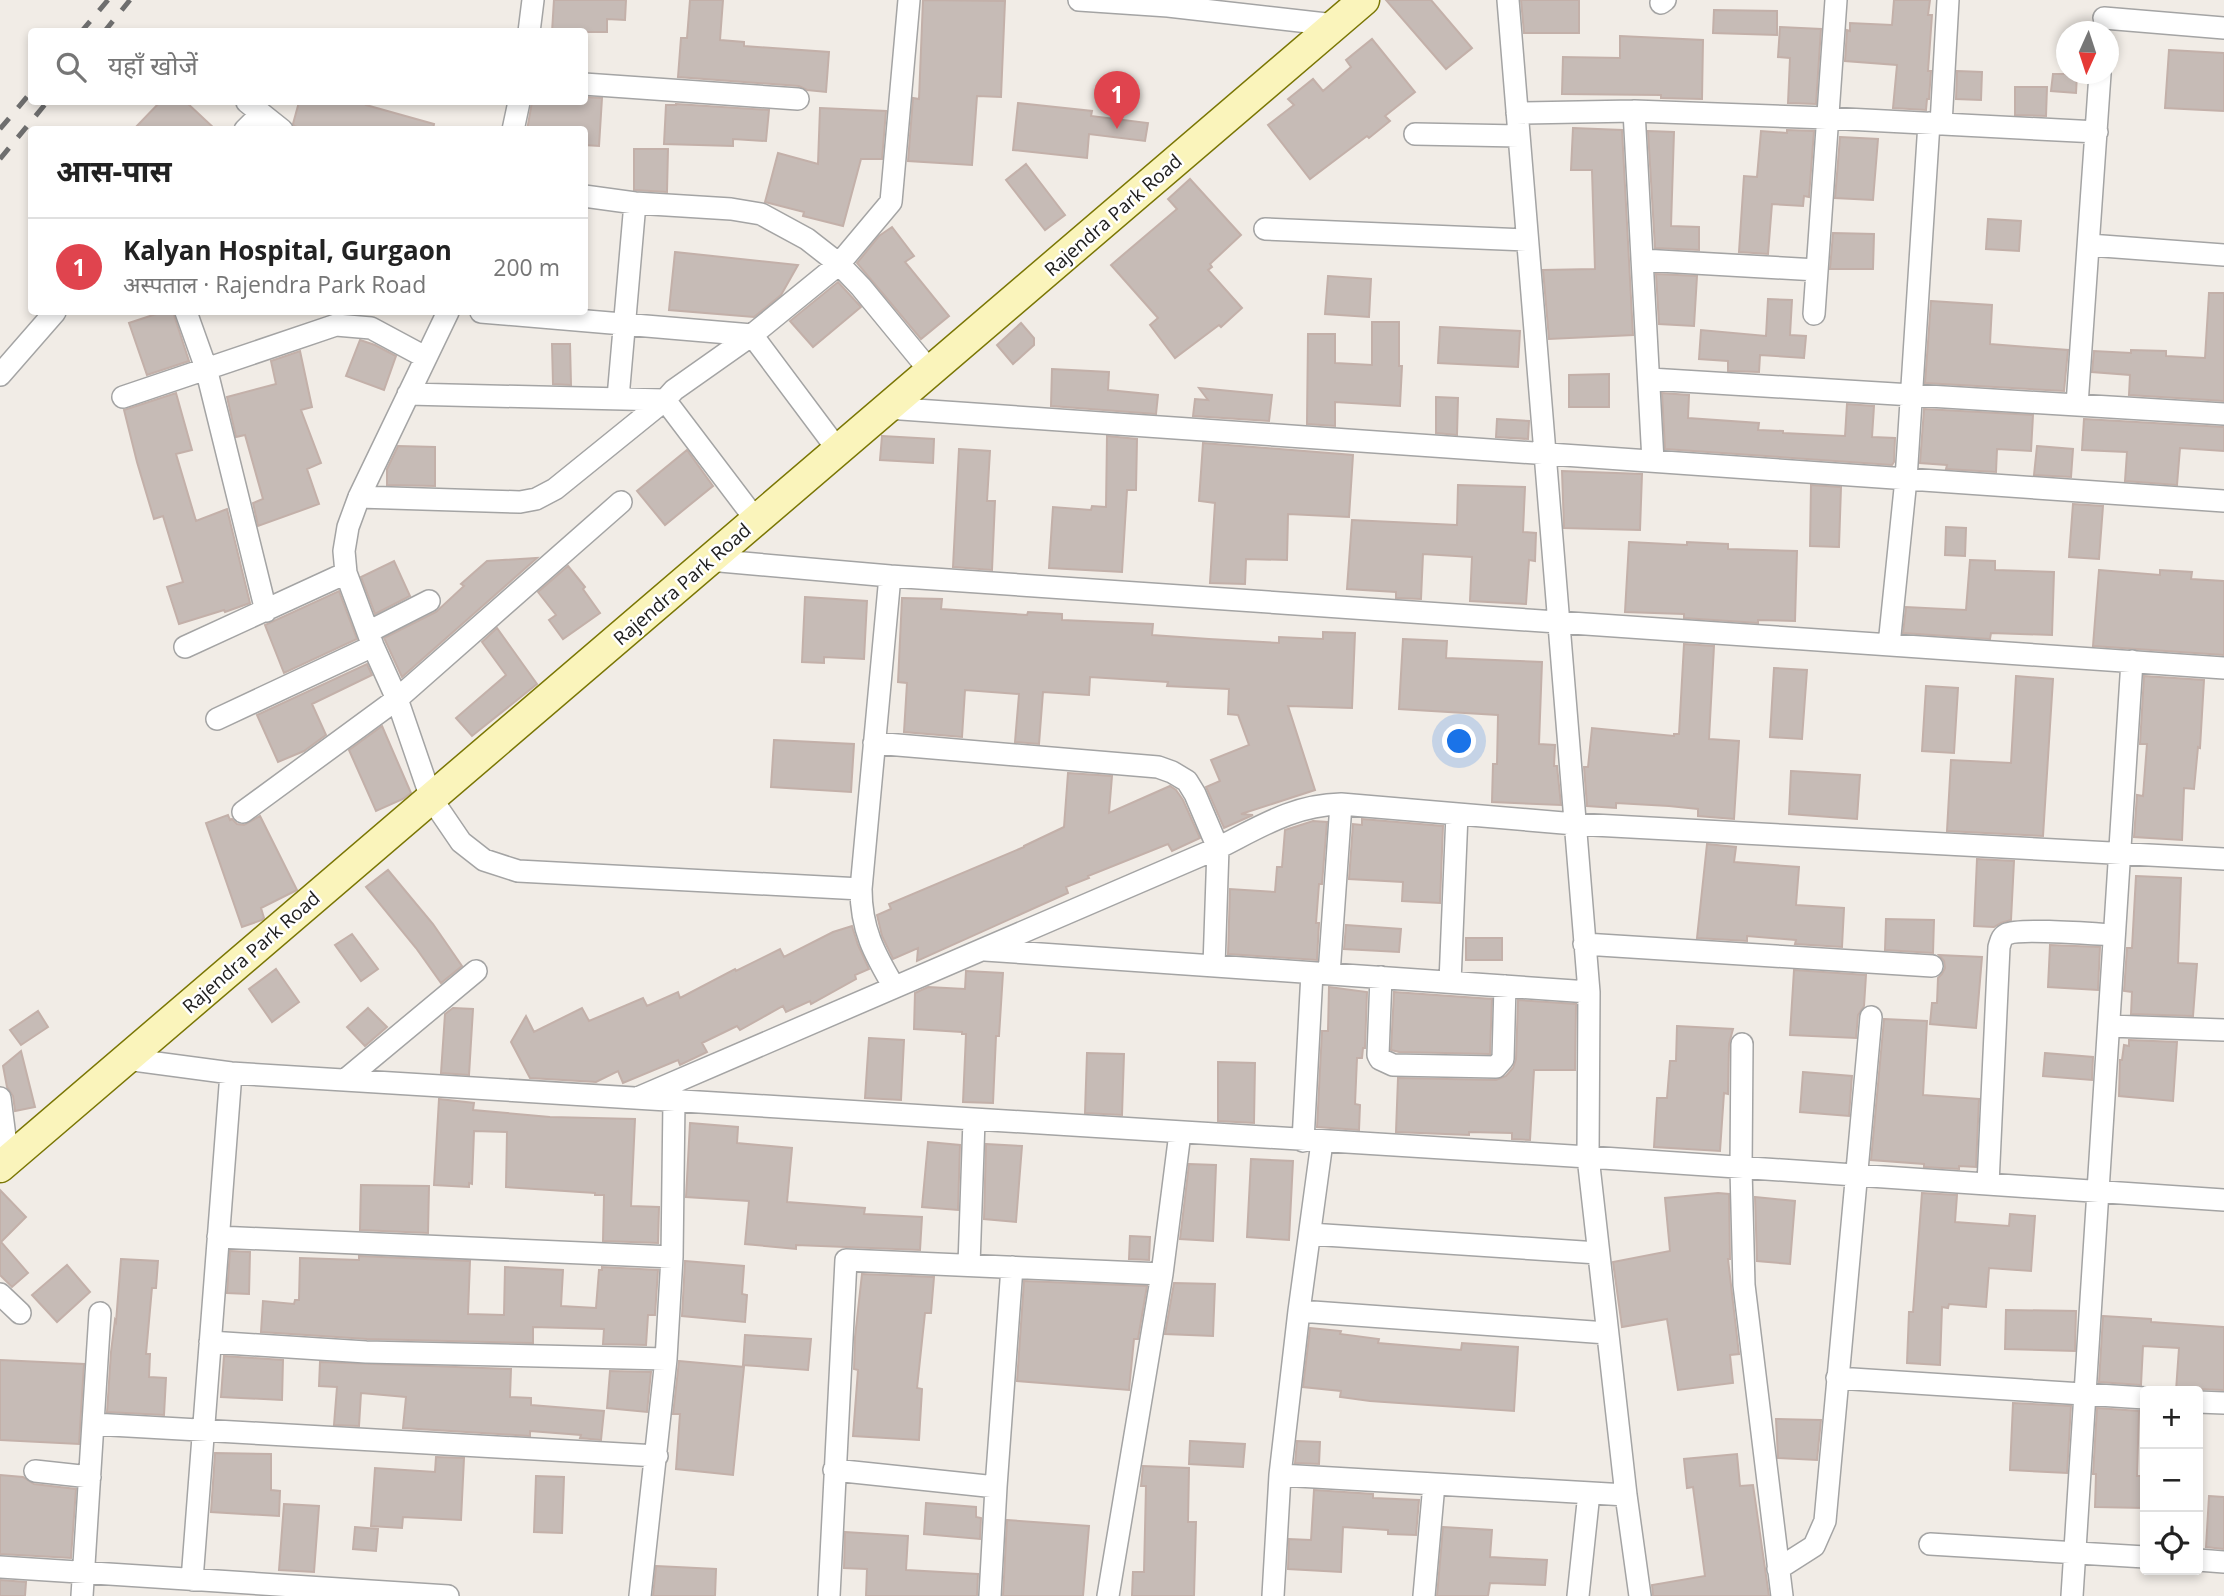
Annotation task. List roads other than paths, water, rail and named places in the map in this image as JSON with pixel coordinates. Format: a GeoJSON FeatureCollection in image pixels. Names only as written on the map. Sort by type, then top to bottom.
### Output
{"type":"FeatureCollection","features":[{"type":"Feature","properties":{"kind":"street"},"geometry":{"type":"LineString","coordinates":[[530,28],[533,0]]}},
{"type":"Feature","properties":{"kind":"street"},"geometry":{"type":"LineString","coordinates":[[359,497],[520,502],[536,499],[555,489],[674,390],[752,335],[839,264],[891,202],[909,0]]}},
{"type":"Feature","properties":{"kind":"street"},"geometry":{"type":"LineString","coordinates":[[1079,0],[1169,3],[1335,25]]}},
{"type":"Feature","properties":{"kind":"street","name":"Rajendra Park Road"},"geometry":{"type":"LineString","coordinates":[[4,1164],[1364,0]]}},
{"type":"Feature","properties":{"kind":"street"},"geometry":{"type":"LineString","coordinates":[[1508,0],[1589,992],[1588,1157],[1640,1596]]}},
{"type":"Feature","properties":{"kind":"street"},"geometry":{"type":"LineString","coordinates":[[1814,314],[1836,0]]}},
{"type":"Feature","properties":{"kind":"street"},"geometry":{"type":"LineString","coordinates":[[1889,645],[1948,0]]}},
{"type":"Feature","properties":{"kind":"street"},"geometry":{"type":"LineString","coordinates":[[2104,16],[2224,28]]}},
{"type":"Feature","properties":{"kind":"street"},"geometry":{"type":"LineString","coordinates":[[588,84],[798,100]]}},
{"type":"Feature","properties":{"kind":"street"},"geometry":{"type":"LineString","coordinates":[[2077,405],[2100,84]]}},
{"type":"Feature","properties":{"kind":"street"},"geometry":{"type":"LineString","coordinates":[[514,126],[518,105]]}},
{"type":"Feature","properties":{"kind":"street"},"geometry":{"type":"LineString","coordinates":[[247,126],[254,108],[277,126]]}},
{"type":"Feature","properties":{"kind":"street"},"geometry":{"type":"LineString","coordinates":[[1517,113],[1634,111],[2096,132]]}},
{"type":"Feature","properties":{"kind":"street"},"geometry":{"type":"LineString","coordinates":[[1634,111],[1653,461]]}},
{"type":"Feature","properties":{"kind":"street"},"geometry":{"type":"LineString","coordinates":[[1415,134],[1519,136]]}},
{"type":"Feature","properties":{"kind":"street"},"geometry":{"type":"LineString","coordinates":[[588,197],[761,214],[807,239],[839,264],[930,371]]}},
{"type":"Feature","properties":{"kind":"street"},"geometry":{"type":"LineString","coordinates":[[618,398],[635,203]]}},
{"type":"Feature","properties":{"kind":"street"},"geometry":{"type":"LineString","coordinates":[[1265,229],[1527,240]]}},
{"type":"Feature","properties":{"kind":"street"},"geometry":{"type":"LineString","coordinates":[[2089,245],[2224,255]]}},
{"type":"Feature","properties":{"kind":"street"},"geometry":{"type":"LineString","coordinates":[[1643,260],[1817,270]]}},
{"type":"Feature","properties":{"kind":"street"},"geometry":{"type":"LineString","coordinates":[[0,375],[52,315]]}},
{"type":"Feature","properties":{"kind":"street"},"geometry":{"type":"LineString","coordinates":[[187,315],[206,368],[266,611]]}},
{"type":"Feature","properties":{"kind":"street"},"geometry":{"type":"LineString","coordinates":[[446,315],[359,497],[348,527],[344,551],[346,573],[397,699],[431,798],[461,842],[484,860],[518,871],[861,888]]}},
{"type":"Feature","properties":{"kind":"street"},"geometry":{"type":"LineString","coordinates":[[517,315],[752,335],[838,450]]}},
{"type":"Feature","properties":{"kind":"street"},"geometry":{"type":"LineString","coordinates":[[123,397],[336,325],[371,328],[425,357]]}},
{"type":"Feature","properties":{"kind":"street"},"geometry":{"type":"LineString","coordinates":[[1650,379],[2224,414]]}},
{"type":"Feature","properties":{"kind":"street"},"geometry":{"type":"LineString","coordinates":[[408,394],[665,400]]}},
{"type":"Feature","properties":{"kind":"street"},"geometry":{"type":"LineString","coordinates":[[665,400],[756,520]]}},
{"type":"Feature","properties":{"kind":"street"},"geometry":{"type":"LineString","coordinates":[[887,408],[2224,501]]}},
{"type":"Feature","properties":{"kind":"street"},"geometry":{"type":"LineString","coordinates":[[243,812],[397,699],[621,502]]}},
{"type":"Feature","properties":{"kind":"street"},"geometry":{"type":"LineString","coordinates":[[709,560],[890,576],[1558,624],[2224,668]]}},
{"type":"Feature","properties":{"kind":"street"},"geometry":{"type":"LineString","coordinates":[[186,647],[346,573]]}},
{"type":"Feature","properties":{"kind":"street"},"geometry":{"type":"LineString","coordinates":[[890,576],[861,888],[861,913],[875,955],[894,987]]}},
{"type":"Feature","properties":{"kind":"street"},"geometry":{"type":"LineString","coordinates":[[217,719],[371,639],[429,601]]}},
{"type":"Feature","properties":{"kind":"street"},"geometry":{"type":"LineString","coordinates":[[2072,1596],[2132,662]]}},
{"type":"Feature","properties":{"kind":"street"},"geometry":{"type":"LineString","coordinates":[[874,743],[1158,767],[1187,781],[1218,848],[1214,966]]}},
{"type":"Feature","properties":{"kind":"street"},"geometry":{"type":"LineString","coordinates":[[635,1099],[1218,848],[1292,811],[1324,804],[1575,824],[2224,859]]}},
{"type":"Feature","properties":{"kind":"street"},"geometry":{"type":"LineString","coordinates":[[1273,1596],[1280,1475],[1310,1234],[1320,973],[1341,804]]}},
{"type":"Feature","properties":{"kind":"street"},"geometry":{"type":"LineString","coordinates":[[1450,982],[1457,814]]}},
{"type":"Feature","properties":{"kind":"street"},"geometry":{"type":"LineString","coordinates":[[1988,1184],[1999,947],[2002,937],[2009,932],[2114,935]]}},
{"type":"Feature","properties":{"kind":"street"},"geometry":{"type":"LineString","coordinates":[[1584,944],[1932,966]]}},
{"type":"Feature","properties":{"kind":"street"},"geometry":{"type":"LineString","coordinates":[[979,950],[1589,992]]}},
{"type":"Feature","properties":{"kind":"street"},"geometry":{"type":"LineString","coordinates":[[345,1080],[476,971]]}},
{"type":"Feature","properties":{"kind":"street"},"geometry":{"type":"LineString","coordinates":[[1381,977],[1378,1055],[1380,1059],[1393,1065],[1496,1067],[1503,1059],[1505,986]]}},
{"type":"Feature","properties":{"kind":"street"},"geometry":{"type":"LineString","coordinates":[[1778,1569],[1814,1546],[1825,1521],[1871,1017]]}},
{"type":"Feature","properties":{"kind":"street"},"geometry":{"type":"LineString","coordinates":[[2109,1026],[2224,1030]]}},
{"type":"Feature","properties":{"kind":"street"},"geometry":{"type":"LineString","coordinates":[[1742,1044],[1744,1285],[1782,1596]]}},
{"type":"Feature","properties":{"kind":"street"},"geometry":{"type":"LineString","coordinates":[[126,1059],[230,1073],[1588,1157],[2224,1200]]}},
{"type":"Feature","properties":{"kind":"street"},"geometry":{"type":"LineString","coordinates":[[192,1580],[230,1073]]}},
{"type":"Feature","properties":{"kind":"street"},"geometry":{"type":"LineString","coordinates":[[0,1098],[4,1164]]}},
{"type":"Feature","properties":{"kind":"street"},"geometry":{"type":"LineString","coordinates":[[640,1596],[666,1359],[672,1257],[674,1100]]}},
{"type":"Feature","properties":{"kind":"street"},"geometry":{"type":"LineString","coordinates":[[969,1265],[974,1120]]}},
{"type":"Feature","properties":{"kind":"street"},"geometry":{"type":"LineString","coordinates":[[1108,1596],[1162,1274],[1180,1133]]}},
{"type":"Feature","properties":{"kind":"street"},"geometry":{"type":"LineString","coordinates":[[1310,1234],[1598,1254]]}},
{"type":"Feature","properties":{"kind":"street"},"geometry":{"type":"LineString","coordinates":[[218,1237],[672,1257]]}},
{"type":"Feature","properties":{"kind":"street"},"geometry":{"type":"LineString","coordinates":[[828,1596],[846,1260],[1162,1274]]}},
{"type":"Feature","properties":{"kind":"street"},"geometry":{"type":"LineString","coordinates":[[990,1596],[1012,1267]]}},
{"type":"Feature","properties":{"kind":"street"},"geometry":{"type":"LineString","coordinates":[[0,1294],[20,1313]]}},
{"type":"Feature","properties":{"kind":"street"},"geometry":{"type":"LineString","coordinates":[[1299,1311],[1608,1333]]}},
{"type":"Feature","properties":{"kind":"street"},"geometry":{"type":"LineString","coordinates":[[82,1596],[100,1313]]}},
{"type":"Feature","properties":{"kind":"street"},"geometry":{"type":"LineString","coordinates":[[210,1342],[366,1352],[666,1359]]}},
{"type":"Feature","properties":{"kind":"street"},"geometry":{"type":"LineString","coordinates":[[1837,1378],[2140,1398]]}},
{"type":"Feature","properties":{"kind":"street"},"geometry":{"type":"LineString","coordinates":[[2203,1402],[2224,1403]]}},
{"type":"Feature","properties":{"kind":"street"},"geometry":{"type":"LineString","coordinates":[[93,1424],[657,1456]]}},
{"type":"Feature","properties":{"kind":"street"},"geometry":{"type":"LineString","coordinates":[[834,1469],[996,1486]]}},
{"type":"Feature","properties":{"kind":"street"},"geometry":{"type":"LineString","coordinates":[[36,1471],[90,1477]]}},
{"type":"Feature","properties":{"kind":"street"},"geometry":{"type":"LineString","coordinates":[[1280,1475],[1626,1495]]}},
{"type":"Feature","properties":{"kind":"street"},"geometry":{"type":"LineString","coordinates":[[1424,1596],[1434,1484]]}},
{"type":"Feature","properties":{"kind":"street"},"geometry":{"type":"LineString","coordinates":[[1578,1596],[1589,1493]]}},
{"type":"Feature","properties":{"kind":"street"},"geometry":{"type":"LineString","coordinates":[[1930,1544],[2140,1557]]}},
{"type":"Feature","properties":{"kind":"street"},"geometry":{"type":"LineString","coordinates":[[2203,1560],[2224,1562]]}},
{"type":"Feature","properties":{"kind":"street"},"geometry":{"type":"LineString","coordinates":[[0,1567],[192,1580],[228,1589],[448,1596]]}},
{"type":"Feature","properties":{"kind":"railway"},"geometry":{"type":"LineString","coordinates":[[84,28],[108,0]]}},
{"type":"Feature","properties":{"kind":"railway"},"geometry":{"type":"LineString","coordinates":[[107,28],[130,0]]}},
{"type":"Feature","properties":{"kind":"railway"},"geometry":{"type":"LineString","coordinates":[[0,129],[28,96]]}},
{"type":"Feature","properties":{"kind":"railway"},"geometry":{"type":"LineString","coordinates":[[0,159],[45,105]]}},
{"type":"Feature","properties":{"kind":"place","name":"Kalyan Hospital, Gurgaon"},"geometry":{"type":"Point","coordinates":[1117,129]}}]}
